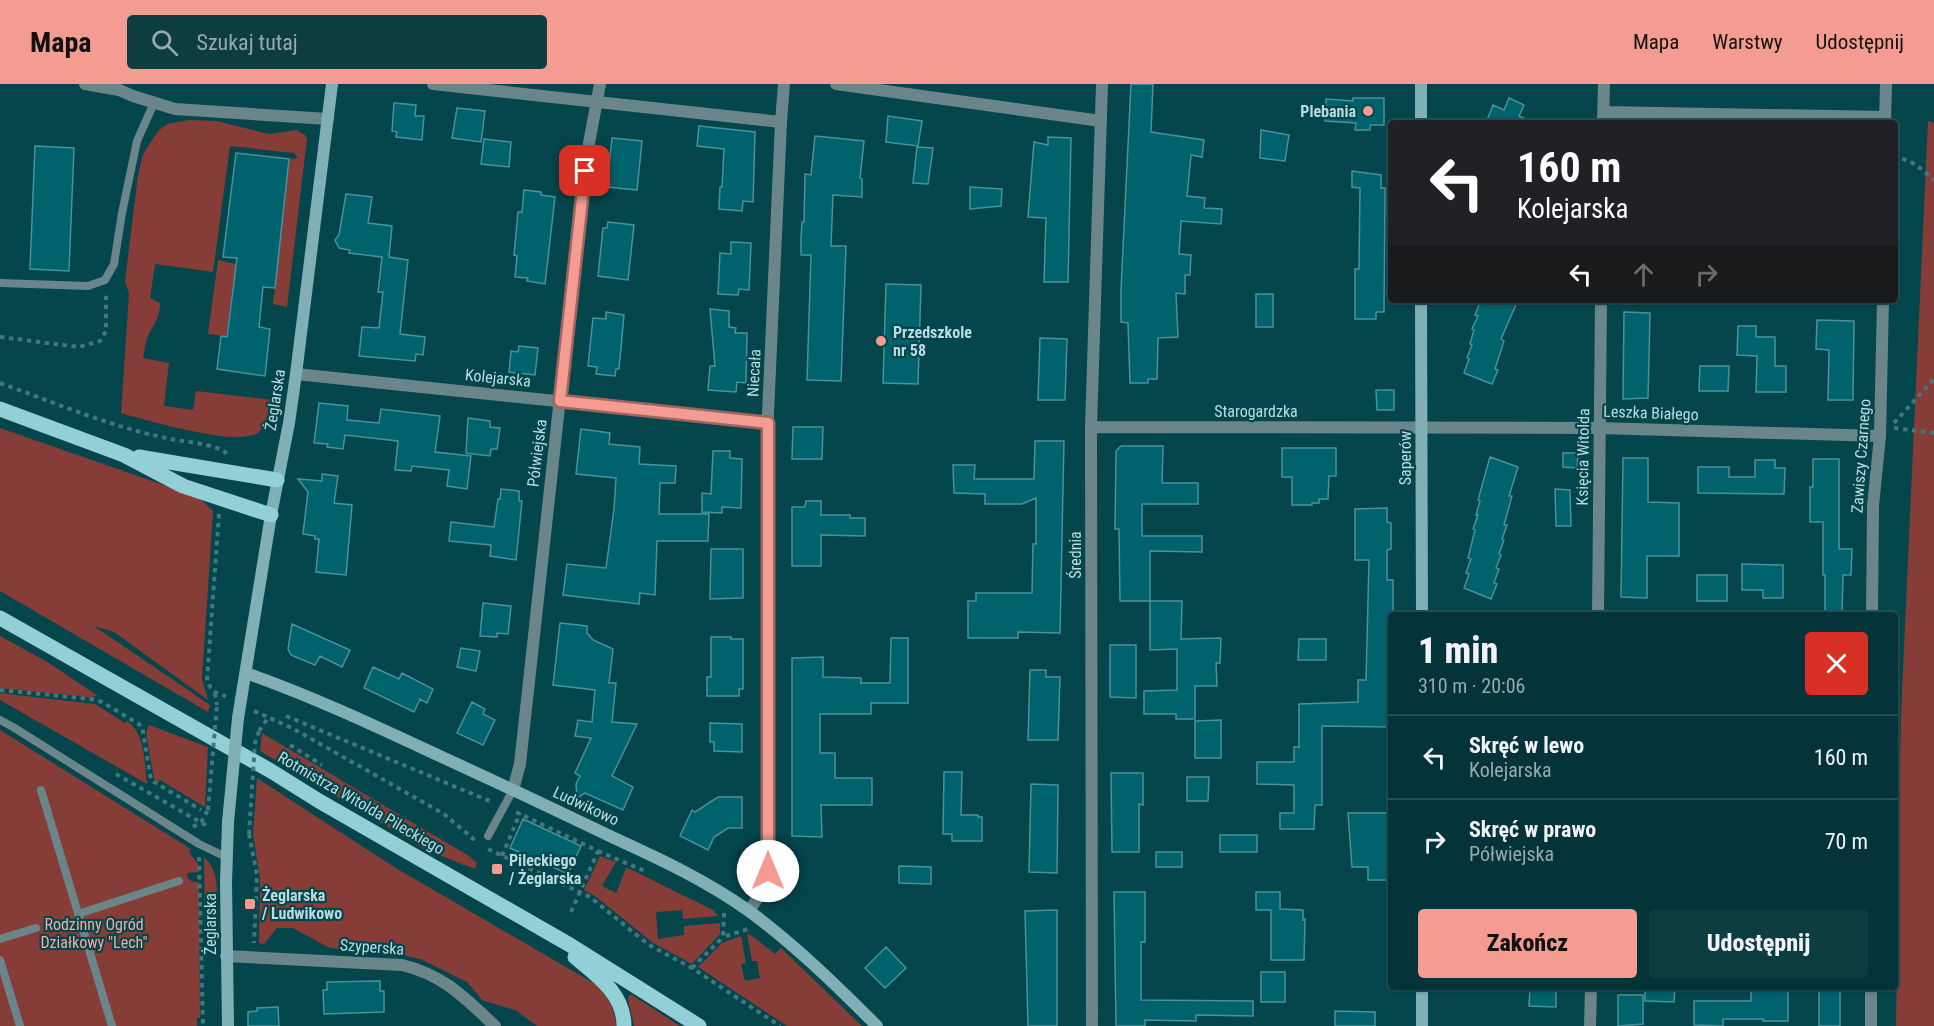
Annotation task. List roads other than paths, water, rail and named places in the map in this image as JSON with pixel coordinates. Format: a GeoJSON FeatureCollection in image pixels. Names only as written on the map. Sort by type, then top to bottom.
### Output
{"type":"FeatureCollection","features":[{"type":"Feature","properties":{"kind":"main road"},"geometry":{"type":"LineString","coordinates":[[3,412],[124,455],[183,486],[270,515]]}},
{"type":"Feature","properties":{"kind":"main road"},"geometry":{"type":"LineString","coordinates":[[124,455],[236,471],[277,480]]}},
{"type":"Feature","properties":{"kind":"main road","name":"Rotmistrza Witolda Pileckiego"},"geometry":{"type":"LineString","coordinates":[[0,618],[271,771],[629,981],[699,1026]]}},
{"type":"Feature","properties":{"kind":"main road"},"geometry":{"type":"LineString","coordinates":[[538,927],[609,986],[622,1009],[624,1026]]}},
{"type":"Feature","properties":{"kind":"street"},"geometry":{"type":"LineString","coordinates":[[85,84],[119,90],[175,109],[328,119]]}},
{"type":"Feature","properties":{"kind":"street","name":"Żeglarska"},"geometry":{"type":"LineString","coordinates":[[228,1026],[226,857],[238,718],[270,515],[296,374],[332,84]]}},
{"type":"Feature","properties":{"kind":"street"},"geometry":{"type":"LineString","coordinates":[[434,84],[780,122]]}},
{"type":"Feature","properties":{"kind":"street","name":"Półwiejska"},"geometry":{"type":"LineString","coordinates":[[513,790],[520,764],[580,205],[600,84]]}},
{"type":"Feature","properties":{"kind":"street","name":"Niecała"},"geometry":{"type":"LineString","coordinates":[[749,911],[757,899],[768,871],[768,423],[780,122],[784,84]]}},
{"type":"Feature","properties":{"kind":"street"},"geometry":{"type":"LineString","coordinates":[[836,84],[1101,121]]}},
{"type":"Feature","properties":{"kind":"street","name":"Średnia"},"geometry":{"type":"LineString","coordinates":[[1092,1026],[1091,427],[1102,84]]}},
{"type":"Feature","properties":{"kind":"street"},"geometry":{"type":"LineString","coordinates":[[1421,120],[1422,84]]}},
{"type":"Feature","properties":{"kind":"street"},"geometry":{"type":"LineString","coordinates":[[1604,84],[1604,118],[1885,120],[1886,84]]}},
{"type":"Feature","properties":{"kind":"street","name":"Saperów"},"geometry":{"type":"LineString","coordinates":[[1421,303],[1422,612]]}},
{"type":"Feature","properties":{"kind":"street","name":"Księcia Witolda"},"geometry":{"type":"LineString","coordinates":[[1598,612],[1601,303]]}},
{"type":"Feature","properties":{"kind":"street","name":"Zawiszy Czarnego"},"geometry":{"type":"LineString","coordinates":[[1872,612],[1873,506],[1880,436],[1883,303]]}},
{"type":"Feature","properties":{"kind":"street","name":"Kolejarska"},"geometry":{"type":"LineString","coordinates":[[296,374],[768,423]]}},
{"type":"Feature","properties":{"kind":"street","name":"Starogardzka"},"geometry":{"type":"LineString","coordinates":[[1091,427],[1422,428]]}},
{"type":"Feature","properties":{"kind":"street","name":"Leszka Białego"},"geometry":{"type":"LineString","coordinates":[[1422,428],[1599,428],[1880,436]]}},
{"type":"Feature","properties":{"kind":"street","name":"Ludwikowo"},"geometry":{"type":"LineString","coordinates":[[246,673],[296,691],[513,790],[642,851],[721,893],[749,911],[819,969],[877,1026]]}},
{"type":"Feature","properties":{"kind":"street","name":"Szyperska"},"geometry":{"type":"LineString","coordinates":[[226,956],[402,965],[417,968],[438,977],[458,991],[495,1026]]}},
{"type":"Feature","properties":{"kind":"street"},"geometry":{"type":"LineString","coordinates":[[1422,990],[1422,1026]]}},
{"type":"Feature","properties":{"kind":"street"},"geometry":{"type":"LineString","coordinates":[[1590,1026],[1591,990]]}},
{"type":"Feature","properties":{"kind":"street"},"geometry":{"type":"LineString","coordinates":[[1871,990],[1871,1026]]}},
{"type":"Feature","properties":{"kind":"lane"},"geometry":{"type":"LineString","coordinates":[[0,284],[88,285],[105,280],[114,264],[137,141],[154,103]]}},
{"type":"Feature","properties":{"kind":"lane"},"geometry":{"type":"LineString","coordinates":[[0,720],[187,836],[226,857]]}},
{"type":"Feature","properties":{"kind":"lane"},"geometry":{"type":"LineString","coordinates":[[40,790],[112,1026]]}},
{"type":"Feature","properties":{"kind":"lane"},"geometry":{"type":"LineString","coordinates":[[488,836],[513,790]]}},
{"type":"Feature","properties":{"kind":"lane"},"geometry":{"type":"LineString","coordinates":[[78,914],[179,881]]}},
{"type":"Feature","properties":{"kind":"lane"},"geometry":{"type":"LineString","coordinates":[[0,939],[36,928]]}},
{"type":"Feature","properties":{"kind":"lane"},"geometry":{"type":"LineString","coordinates":[[0,960],[20,1026]]}},
{"type":"Feature","properties":{"kind":"place","name":"Plebania"},"geometry":{"type":"Point","coordinates":[1368,111]}},
{"type":"Feature","properties":{"kind":"place","name":"Przedszkole nr 58"},"geometry":{"type":"Point","coordinates":[881,341]}},
{"type":"Feature","properties":{"kind":"place","name":"Pileckiego / Żeglarska"},"geometry":{"type":"Point","coordinates":[497,869]}},
{"type":"Feature","properties":{"kind":"place","name":"Żeglarska / Ludwikowo"},"geometry":{"type":"Point","coordinates":[250,904]}},
{"type":"Feature","properties":{"kind":"park label","name":"Rodzinny Ogród Działkowy \"Lech\""},"geometry":{"type":"Point","coordinates":[94,933]}}]}
